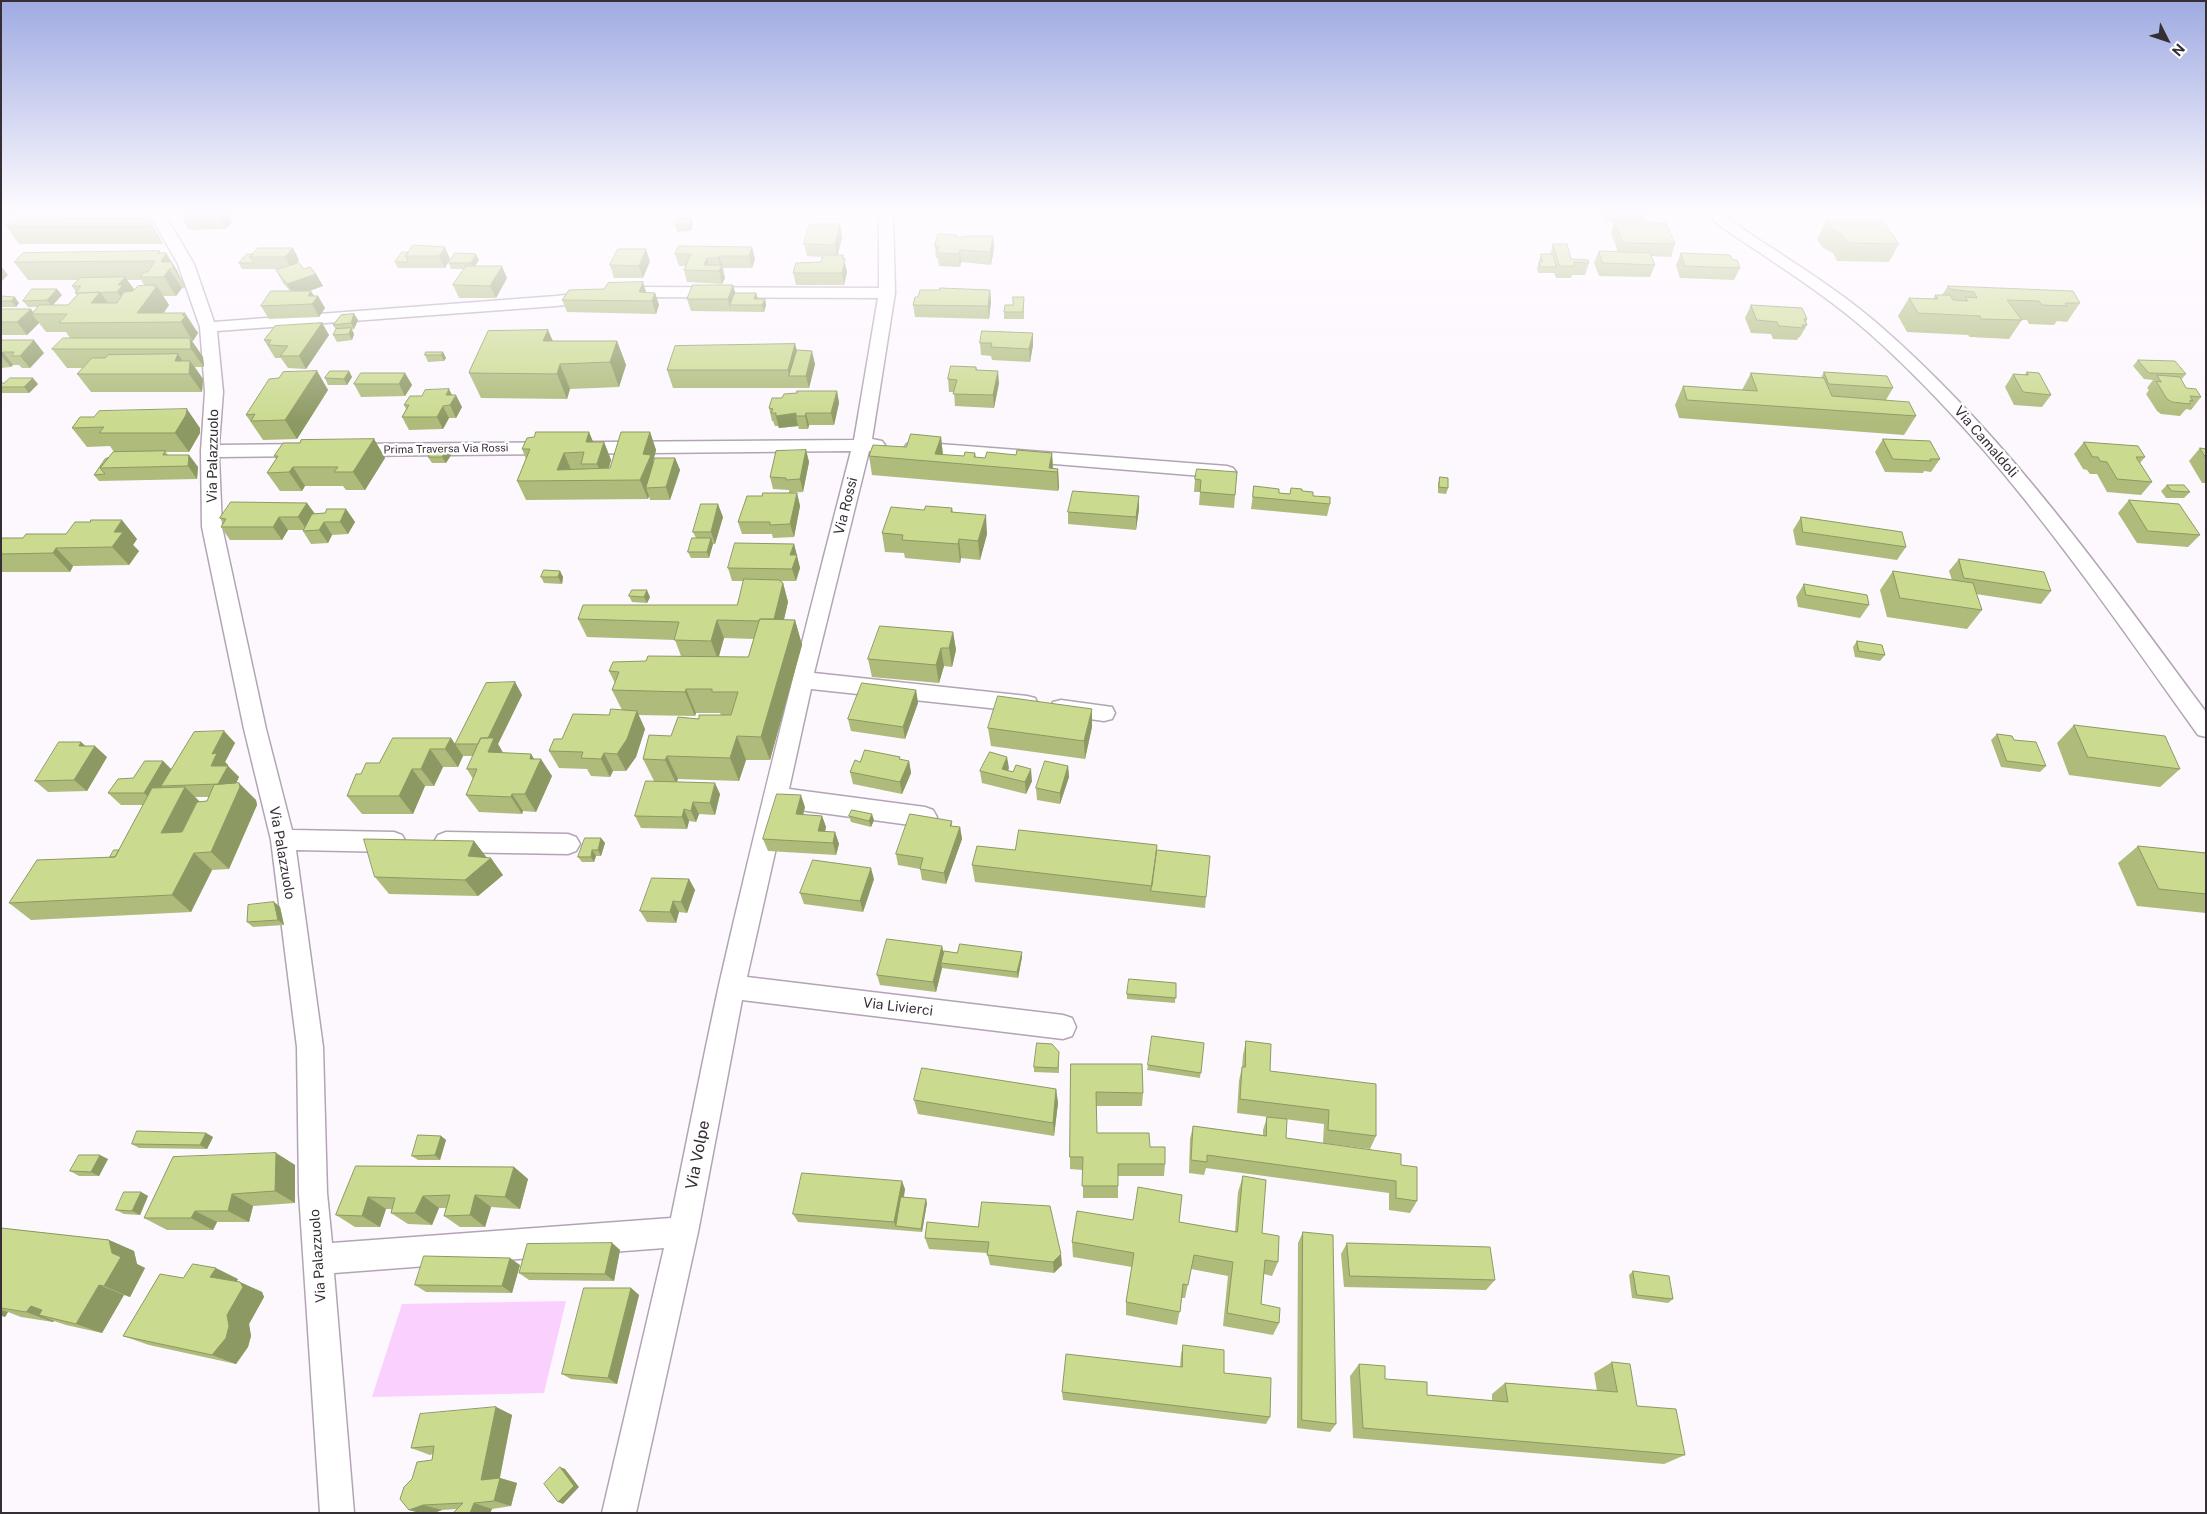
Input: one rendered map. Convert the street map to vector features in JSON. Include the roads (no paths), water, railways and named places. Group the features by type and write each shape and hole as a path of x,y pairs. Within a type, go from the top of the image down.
{"street":[{"name":"Via Palazzuolo","path":"192,281 208,327 214,392 210,451 212,527 255,729 283,840 310,1047 314,1193 337,1513"},
{"name":"Via Rossi","path":"775,797 802,680 862,444 887,293 887,281"},
{"name":"Via Camaldoli","path":"1807,281 1872,326 1941,391 2032,493 2206,729"},
{"path":"208,327 537,303 636,292 887,293"},
{"name":"Prima Traversa Via Rossi","path":"210,451 862,444 1236,473"},
{"path":"802,680 1104,712"},
{"path":"775,797 924,818"},
{"name":"Via Volpe","path":"620,1513 683,1232 732,987 775,797"},
{"path":"283,840 568,844"},
{"name":"Via Livierci","path":"732,987 1063,1027"},
{"path":"318,1259 683,1232"}]}
